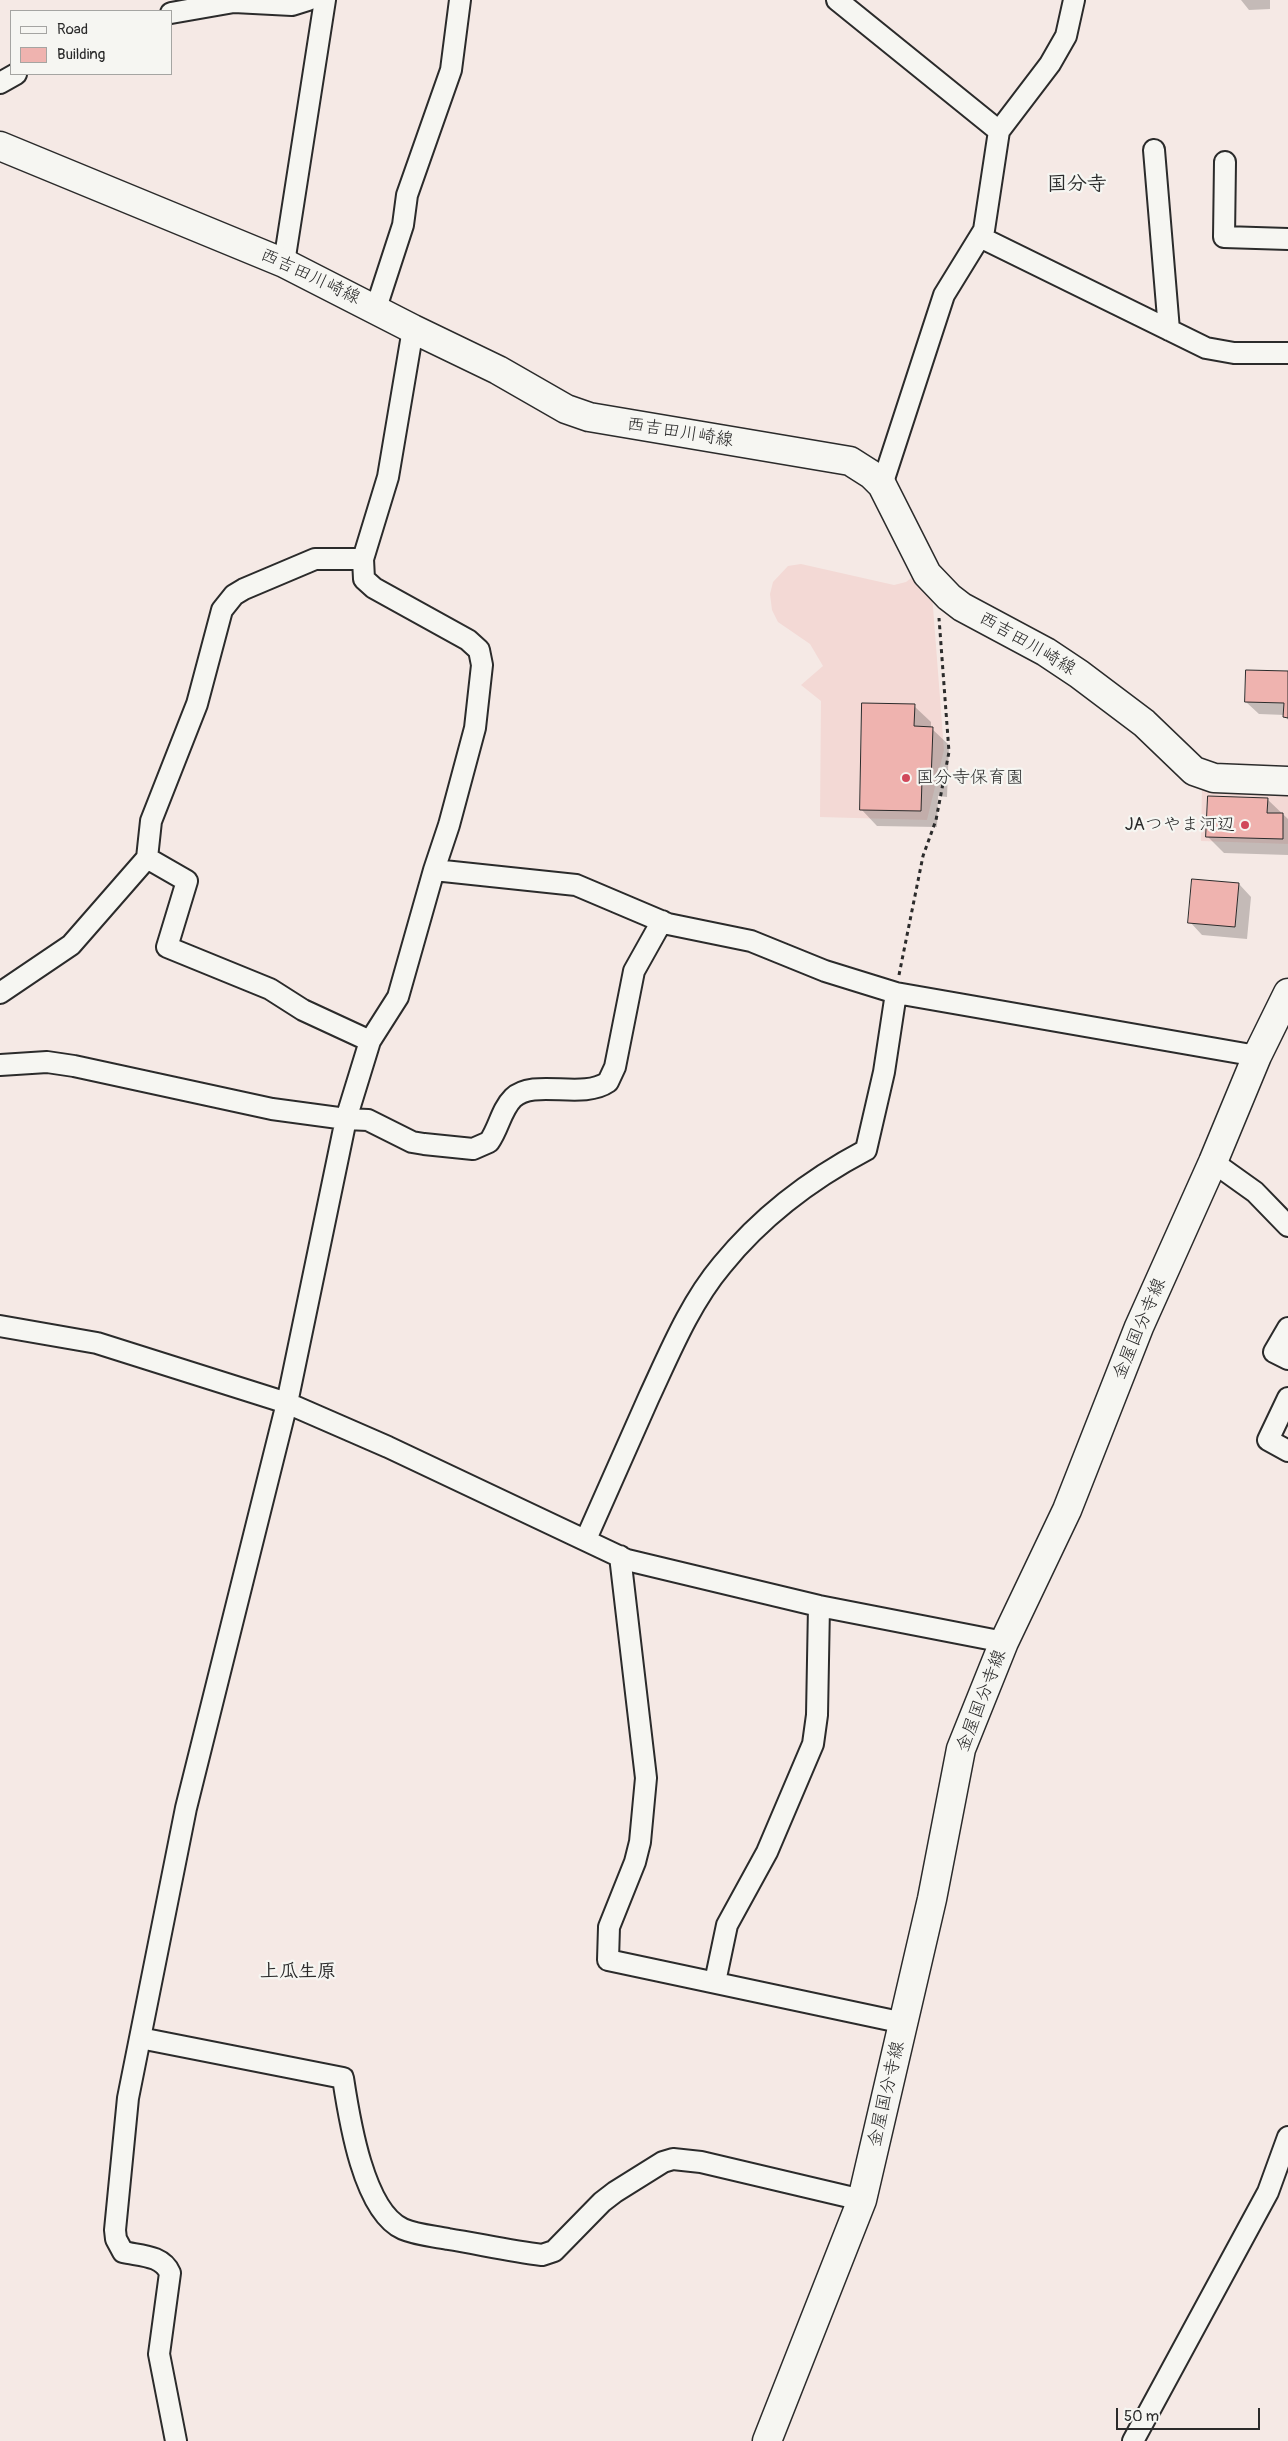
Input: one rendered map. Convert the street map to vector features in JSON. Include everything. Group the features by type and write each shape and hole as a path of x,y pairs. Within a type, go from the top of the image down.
{"main road":[{"name":"西吉田川崎線","path":"0,146 284,263 376,308 414,330 498,370 566,409 589,418 843,459 861,466 882,486 911,545 928,574 937,585 962,607 1046,652 1078,674 1144,724 1194,771 1214,778 1288,781"},
{"name":"金屋国分寺線","path":"769,2440 862,2200 932,1899 962,1749 1004,1642 1067,1510 1139,1327 1213,1162 1257,1056 1288,993"}],"street":[{"path":"172,14 234,2 292,5 308,0"},
{"path":"284,263 325,0"},
{"path":"376,308 403,225 408,195 451,70 460,0"},
{"path":"882,486 944,295 984,230 999,130 1050,64 1066,36 1074,0"},
{"path":"847,3 999,130"},
{"path":"0,83 14,75"},
{"path":"1154,150 1169,330"},
{"path":"1225,162 1224,237 1288,239"},
{"path":"980,237 1206,348 1218,351 1288,353"},
{"path":"176,2441 160,2354 170,2273 166,2265 159,2260 123,2252 116,2239 114,2230 128,2098 186,1808 287,1403 346,1119 370,1041 398,997 434,870 449,825 475,728 482,665 479,650 468,640 374,588 364,579 363,559 388,477 414,330"},
{"path":"0,993 71,945 147,858 151,821 197,704 222,610 234,595 315,559 363,559"},
{"path":"147,858 187,881 167,948 270,989 303,1010 370,1041"},
{"path":"434,870 576,885 662,921 751,941 825,971 896,993 1257,1056"},
{"path":"0,1065 47,1062 65,1064 272,1109 346,1119 368,1120 412,1142 473,1149 489,1142 506,1107 512,1099 523,1091 579,1090 602,1086 612,1075 634,971 662,921"},
{"path":"586,1539 672,1347 720,1266 749,1234 803,1188 838,1164 866,1150 884,1072 896,993"},
{"path":"1213,1162 1255,1192 1288,1226"},
{"path":"0,1326 97,1343 287,1403 388,1447 635,1562 819,1606 1004,1642"},
{"path":"1288,1328 1274,1352 1288,1359"},
{"path":"1288,1398 1268,1440 1288,1451"},
{"path":"620,1556 646,1778 646,1797 640,1842 635,1862 609,1927 608,1960 904,2023"},
{"path":"715,1982 727,1925 767,1852 809,1758 817,1715 819,1606"},
{"path":"140,2038 343,2078 352,2132 364,2172 380,2206 403,2229 423,2234 542,2255 554,2251 602,2202 662,2162 673,2159 701,2162 862,2200"},
{"path":"1133,2441 1268,2192 1288,2137"}],"path":[{"path":"896,993 923,856 936,820 949,752 937,585"}],"shaded area":[{"path":"801,564 894,585 906,582 915,575 932,594 944,750 927,820 820,817 821,701 801,685 823,666 810,644 778,622 772,610 770,594 773,582 788,566"},
{"name":"JAつやま河辺","path":"1202,787 1288,790 1288,844 1201,841"}],"building":[{"path":"1246,670 1288,671 1288,718 1283,717 1284,703 1245,702"},
{"path":"862,703 915,704 914,726 933,727 931,781 922,780 921,811 860,810"},
{"name":"JAつやま河辺","path":"1208,796 1268,798 1267,813 1283,813 1283,839 1206,837"},
{"path":"1192,879 1239,883 1235,927 1188,923"}],"place":[{"name":"国分寺保育園","path":"906,778"},
{"name":"JAつやま河辺","path":"1245,825"}],"district":[{"name":"国分寺","path":"1077,185"},
{"name":"上瓜生原","path":"298,1972"}]}
